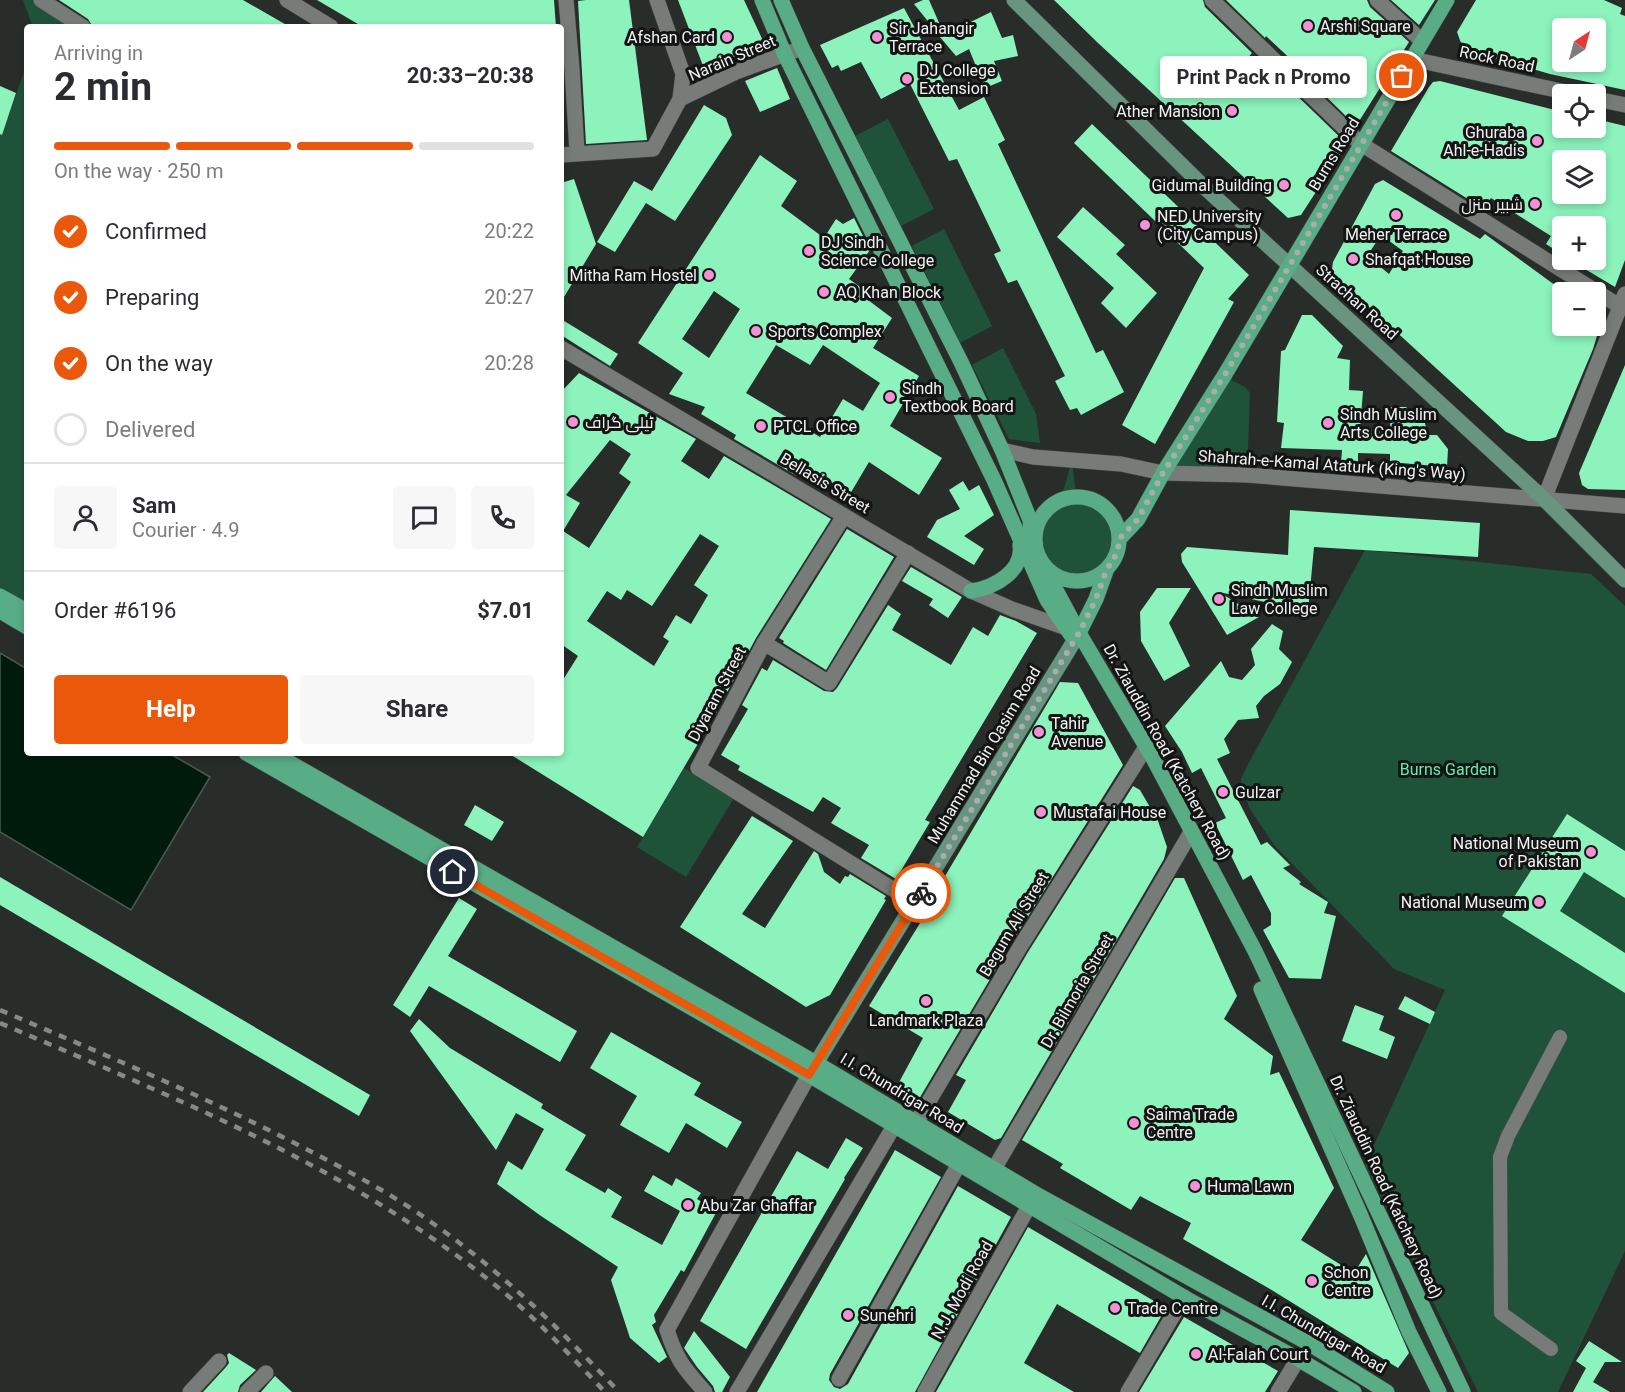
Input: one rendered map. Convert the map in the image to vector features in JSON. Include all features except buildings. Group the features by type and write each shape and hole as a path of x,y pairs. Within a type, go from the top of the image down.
{"main road":[{"name":"Dr. Ziauddin Road (Katchery Road)","path":"762,0 785,55 994,480 1029,538 1035,561 1073,634 1144,750 1246,953 1409,1332 1439,1392"},
{"name":"Dr. Ziauddin Road (Katchery Road)","path":"781,0 802,48 961,362 1002,450 1030,520 1029,538"},
{"name":"Strachan Road","path":"1014,0 1202,185 1544,499 1625,580"},
{"name":"Burns Road","path":"1289,265 1447,0"},
{"path":"1120,538 1138,519 1163,473 1224,376 1289,265"},
{"path":"972,591 991,586 1014,569 1029,538 1050,506 1059,501 1084,497 1104,505 1113,517 1120,538 1117,553 1106,571 1096,599 1073,634"},
{"path":"1035,561 1058,577 1072,582 1086,581 1106,571"},
{"path":"0,596 24,609"},
{"path":"0,611 24,625"},
{"name":"Muhammad Bin Qasim Road","path":"813,1069 915,903 1073,634"},
{"name":"I.I. Chundrigar Road","path":"251,756 813,1069 916,1123 1036,1194 1308,1343 1388,1392"},
{"name":"I.I. Chundrigar Road","path":"278,756 813,1069 894,1126 1029,1206 1184,1297 1354,1392"},
{"name":"Dr. Ziauddin Road (Katchery Road)","path":"1189,836 1255,951 1463,1392"}],"street":[{"path":"41,0 78,24"},
{"path":"287,0 326,24"},
{"path":"566,0 577,152"},
{"path":"657,0 683,74 680,99"},
{"path":"1212,0 1361,144 1624,303 1544,499"},
{"path":"1377,0 1422,41"},
{"name":"Narain Street","path":"564,154 653,149 680,99 736,72 802,48"},
{"name":"Rock Road","path":"1412,58 1552,89"},
{"path":"1606,101 1625,105"},
{"name":"Bellasis Street","path":"564,350 972,591 1073,634"},
{"name":"Shahrah-e-Kamal Ataturk (King's Way)","path":"1002,450 1034,457 1120,464 1163,473 1247,475 1625,506"},
{"path":"764,643 844,516"},
{"name":"Diyaram Street","path":"908,553 829,683 764,643 698,768 915,903"},
{"name":"Begum Ali Street","path":"916,1123 1020,947 1144,750"},
{"name":"Dr. Bilmoria Street","path":"994,1169 1189,836"},
{"path":"1551,1349 1501,1313 1500,1157 1508,1136 1560,1037"},
{"name":"Muhammad Bin Qasim Road","path":"705,1392 681,1365 667,1330 813,1069"},
{"path":"736,1392 894,1126"},
{"path":"838,1379 959,1164"},
{"name":"N.J. Modi Road","path":"925,1392 1029,1206"},
{"path":"1128,1392 1184,1297"},
{"path":"1278,1392 1298,1359"},
{"path":"190,1392 219,1361"},
{"path":"247,1392 266,1373"}],"green space":[{"path":"23,0 41,0 78,24 32,24"},
{"path":"24,72 24,607 0,595 0,115 8,118"},
{"path":"888,119 934,209 901,226 855,136"},
{"path":"944,229 992,326 960,343 912,246"},
{"path":"1003,348 1036,414 1040,443 1009,439 972,365"},
{"path":"1224,376 1245,387 1250,393 1247,475 1166,469"},
{"path":"1072,460 1076,496 1088,498 1103,505 1111,513 1119,531 1119,545 1115,556 1099,575 1088,580 1075,581 1059,577 1051,572 1046,567 1036,531 1038,521 1061,495"},
{"name":"Burns Garden","path":"1365,550 1591,574 1625,606 1625,1251 1558,1392 1478,1392 1365,1165 1445,990 1394,969 1274,845 1250,809 1241,787 1241,779 1246,768"},
{"path":"684,768 734,798 686,877 637,847"}],"shaded area":[{"path":"0,653 24,667 24,756 174,756 210,777 131,910 0,832"}],"railway":[{"path":"0,1010 154,1076 268,1130 370,1183 401,1202 457,1241 506,1281 619,1392"},
{"path":"0,1023 129,1078 257,1137 380,1204 439,1243 510,1297 605,1392"}],"way so far":[{"path":"921,893 1079,633 1096,599 1106,571 1117,553 1120,538 1138,519 1163,473 1224,376 1402,76"}],"place":[{"name":"Arshi Square","path":"1308,26"},
{"name":"Afshan Card","path":"727,37"},
{"name":"Sir Jahangir Terrace","path":"877,37"},
{"name":"Print Pack n Promo","path":"1402,76"},
{"name":"DJ College Extension","path":"907,79"},
{"name":"Ather Mansion","path":"1232,111"},
{"name":"Ghuraba Ahl-e-Hadis","path":"1537,141"},
{"name":"Gidumal Building","path":"1284,185"},
{"name":"شبیر منزل","path":"1535,204"},
{"name":"Meher Terrace","path":"1396,215"},
{"name":"NED University (City Campus)","path":"1145,225"},
{"name":"DJ Sindh Science College","path":"809,251"},
{"name":"Shafqat House","path":"1353,259"},
{"name":"Mitha Ram Hostel","path":"709,275"},
{"name":"AQ Khan Block","path":"824,292"},
{"name":"Sports Complex","path":"756,331"},
{"name":"Sindh Textbook Board","path":"890,397"},
{"name":"ٹیلی گراف","path":"573,422"},
{"name":"Sindh Muslim Arts College","path":"1328,423"},
{"name":"PTCL Office","path":"761,426"},
{"name":"Sindh Muslim Law College","path":"1219,599"},
{"name":"Tahir Avenue","path":"1039,732"},
{"name":"Gulzar","path":"1223,792"},
{"name":"Mustafai House","path":"1041,812"},
{"name":"National Museum of Pakistan","path":"1591,852"},
{"name":"National Museum","path":"1539,902"},
{"name":"Landmark Plaza","path":"926,1001"},
{"name":"Saima Trade Centre","path":"1134,1123"},
{"name":"Huma Lawn","path":"1195,1186"},
{"name":"Abu Zar Ghaffar","path":"688,1205"},
{"name":"Schon Centre","path":"1312,1281"},
{"name":"Trade Centre","path":"1115,1308"},
{"name":"Sunehri","path":"848,1315"},
{"name":"Al-Falah Court","path":"1196,1354"}],"route":[{"path":"453,872 809,1075 921,893"}]}
